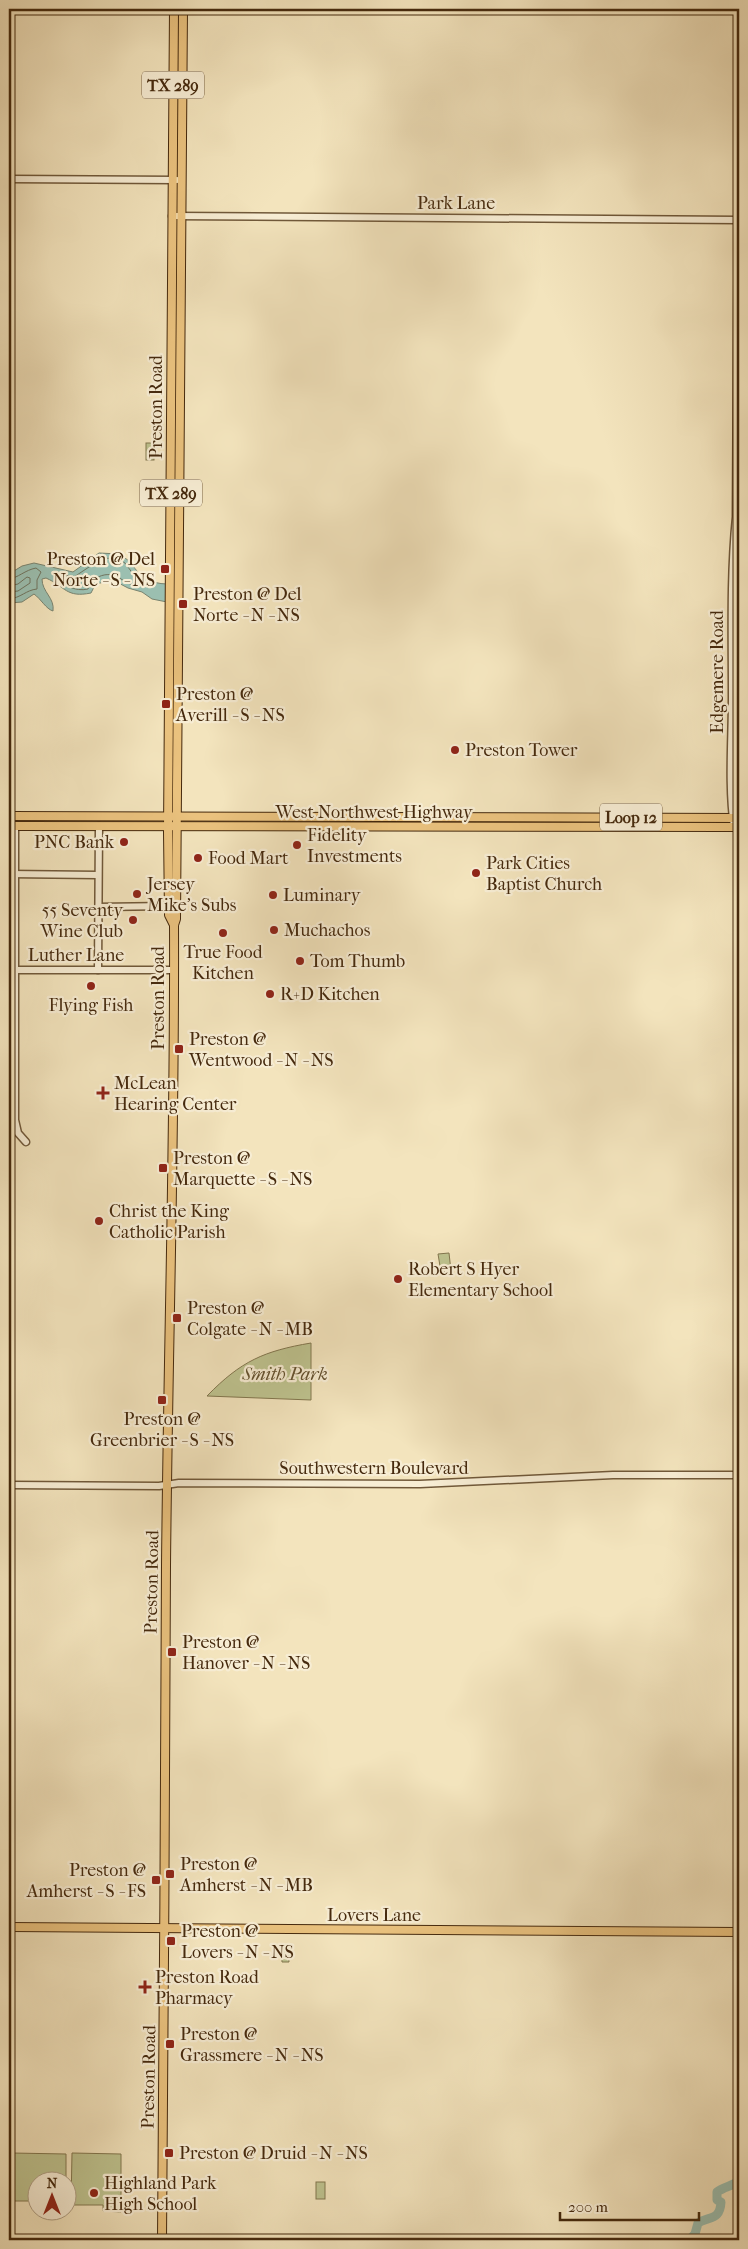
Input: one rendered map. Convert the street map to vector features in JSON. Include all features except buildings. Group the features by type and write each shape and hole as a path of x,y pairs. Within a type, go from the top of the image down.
{"main road":[{"name":"Preston Road","path":"173,816 172,180 174,9"},
{"name":"Preston Road","path":"162,2240 166,1982 164,1928 174,970 172,826 182,216 183,9"},
{"name":"West Northwest Highway","path":"9,816 736,818"},
{"path":"12,826 21,821 56,821 65,816"},
{"path":"466,827 470,821 514,821 524,817"},
{"name":"West Northwest Highway","path":"12,826 737,827"},
{"name":"Lovers Lane","path":"9,1927 739,1932"}],"street":[{"name":"Edgemere Road","path":"737,827 732,562 736,517 739,42"},
{"path":"9,179 182,180"},
{"name":"Park Lane","path":"172,216 739,220"},
{"name":"Edgemere Road","path":"736,517 739,526"},
{"path":"12,826 15,1120 18,1133 26,1142"},
{"path":"98,970 99,826"},
{"path":"11,874 98,875"},
{"path":"98,907 172,906"},
{"path":"160,907 173,920"},
{"name":"Luther Lane","path":"12,970 174,970"},
{"name":"Southwestern Boulevard","path":"9,1485 159,1486 179,1483 420,1484 612,1476 739,1475"}],"green space":[{"path":"146,443 154,443 154,460 146,460"},
{"path":"449,1253 451,1271 441,1272 438,1254"},
{"name":"Smith Park","path":"311,1343 311,1400 207,1396 231,1374 254,1359 294,1346"},
{"path":"281,1947 288,1947 289,1962 282,1962"},
{"path":"12,2153 66,2154 66,2172 28,2172 28,2201 12,2201"},
{"path":"72,2153 121,2154 121,2212 103,2211 103,2205 78,2205 78,2172 72,2172"},
{"path":"316,2182 325,2182 325,2199 316,2199"}],"water":[{"path":"99,553 119,554 130,562 141,576 156,583 167,584 167,602 152,599 142,592 128,588 111,579 95,585 91,593 76,594 67,591 46,578 42,579 43,584 52,602 53,611 34,594 22,602 9,603 9,574 22,566 34,563 73,572"}],"waterway":[{"path":"689,2240 695,2234 698,2223 713,2217 719,2212 721,2202 717,2200 717,2192 739,2181"}],"place":[{"name":"Preston @ Del Norte - S - NS","path":"165,569"},
{"name":"Preston @ Del Norte - N - NS","path":"183,604"},
{"name":"Preston @ Averill - S - NS","path":"166,704"},
{"name":"Preston Tower","path":"455,750"},
{"name":"PNC Bank","path":"124,842"},
{"name":"Fidelity Investments","path":"297,845"},
{"name":"Food Mart","path":"198,858"},
{"name":"Park Cities Baptist Church","path":"476,873"},
{"name":"Jersey Mike's Subs","path":"137,894"},
{"name":"Luminary","path":"273,895"},
{"name":"55 Seventy Wine Club","path":"133,920"},
{"name":"Muchachos","path":"274,930"},
{"name":"True Food Kitchen","path":"223,933"},
{"name":"Tom Thumb","path":"300,961"},
{"name":"Flying Fish","path":"91,986"},
{"name":"R+D Kitchen","path":"270,994"},
{"name":"Preston @ Wentwood - N - NS","path":"179,1049"},
{"name":"McLean Hearing Center","path":"103,1093"},
{"name":"Preston @ Marquette - S - NS","path":"163,1168"},
{"name":"Christ the King Catholic Parish","path":"99,1221"},
{"name":"Robert S Hyer Elementary School","path":"398,1279"},
{"name":"Preston @ Colgate - N - MB","path":"177,1318"},
{"name":"Preston @ Greenbrier - S - NS","path":"162,1400"},
{"name":"Preston @ Hanover - N - NS","path":"172,1652"},
{"name":"Preston @ Amherst - N - MB","path":"170,1874"},
{"name":"Preston @ Amherst - S - FS","path":"156,1880"},
{"name":"Preston @ Lovers - N - NS","path":"171,1941"},
{"name":"Preston Road Pharmacy","path":"145,1987"},
{"name":"Preston @ Grassmere - N - NS","path":"170,2044"},
{"name":"Preston @ Druid - N - NS","path":"169,2153"},
{"name":"Highland Park High School","path":"94,2193"}]}
